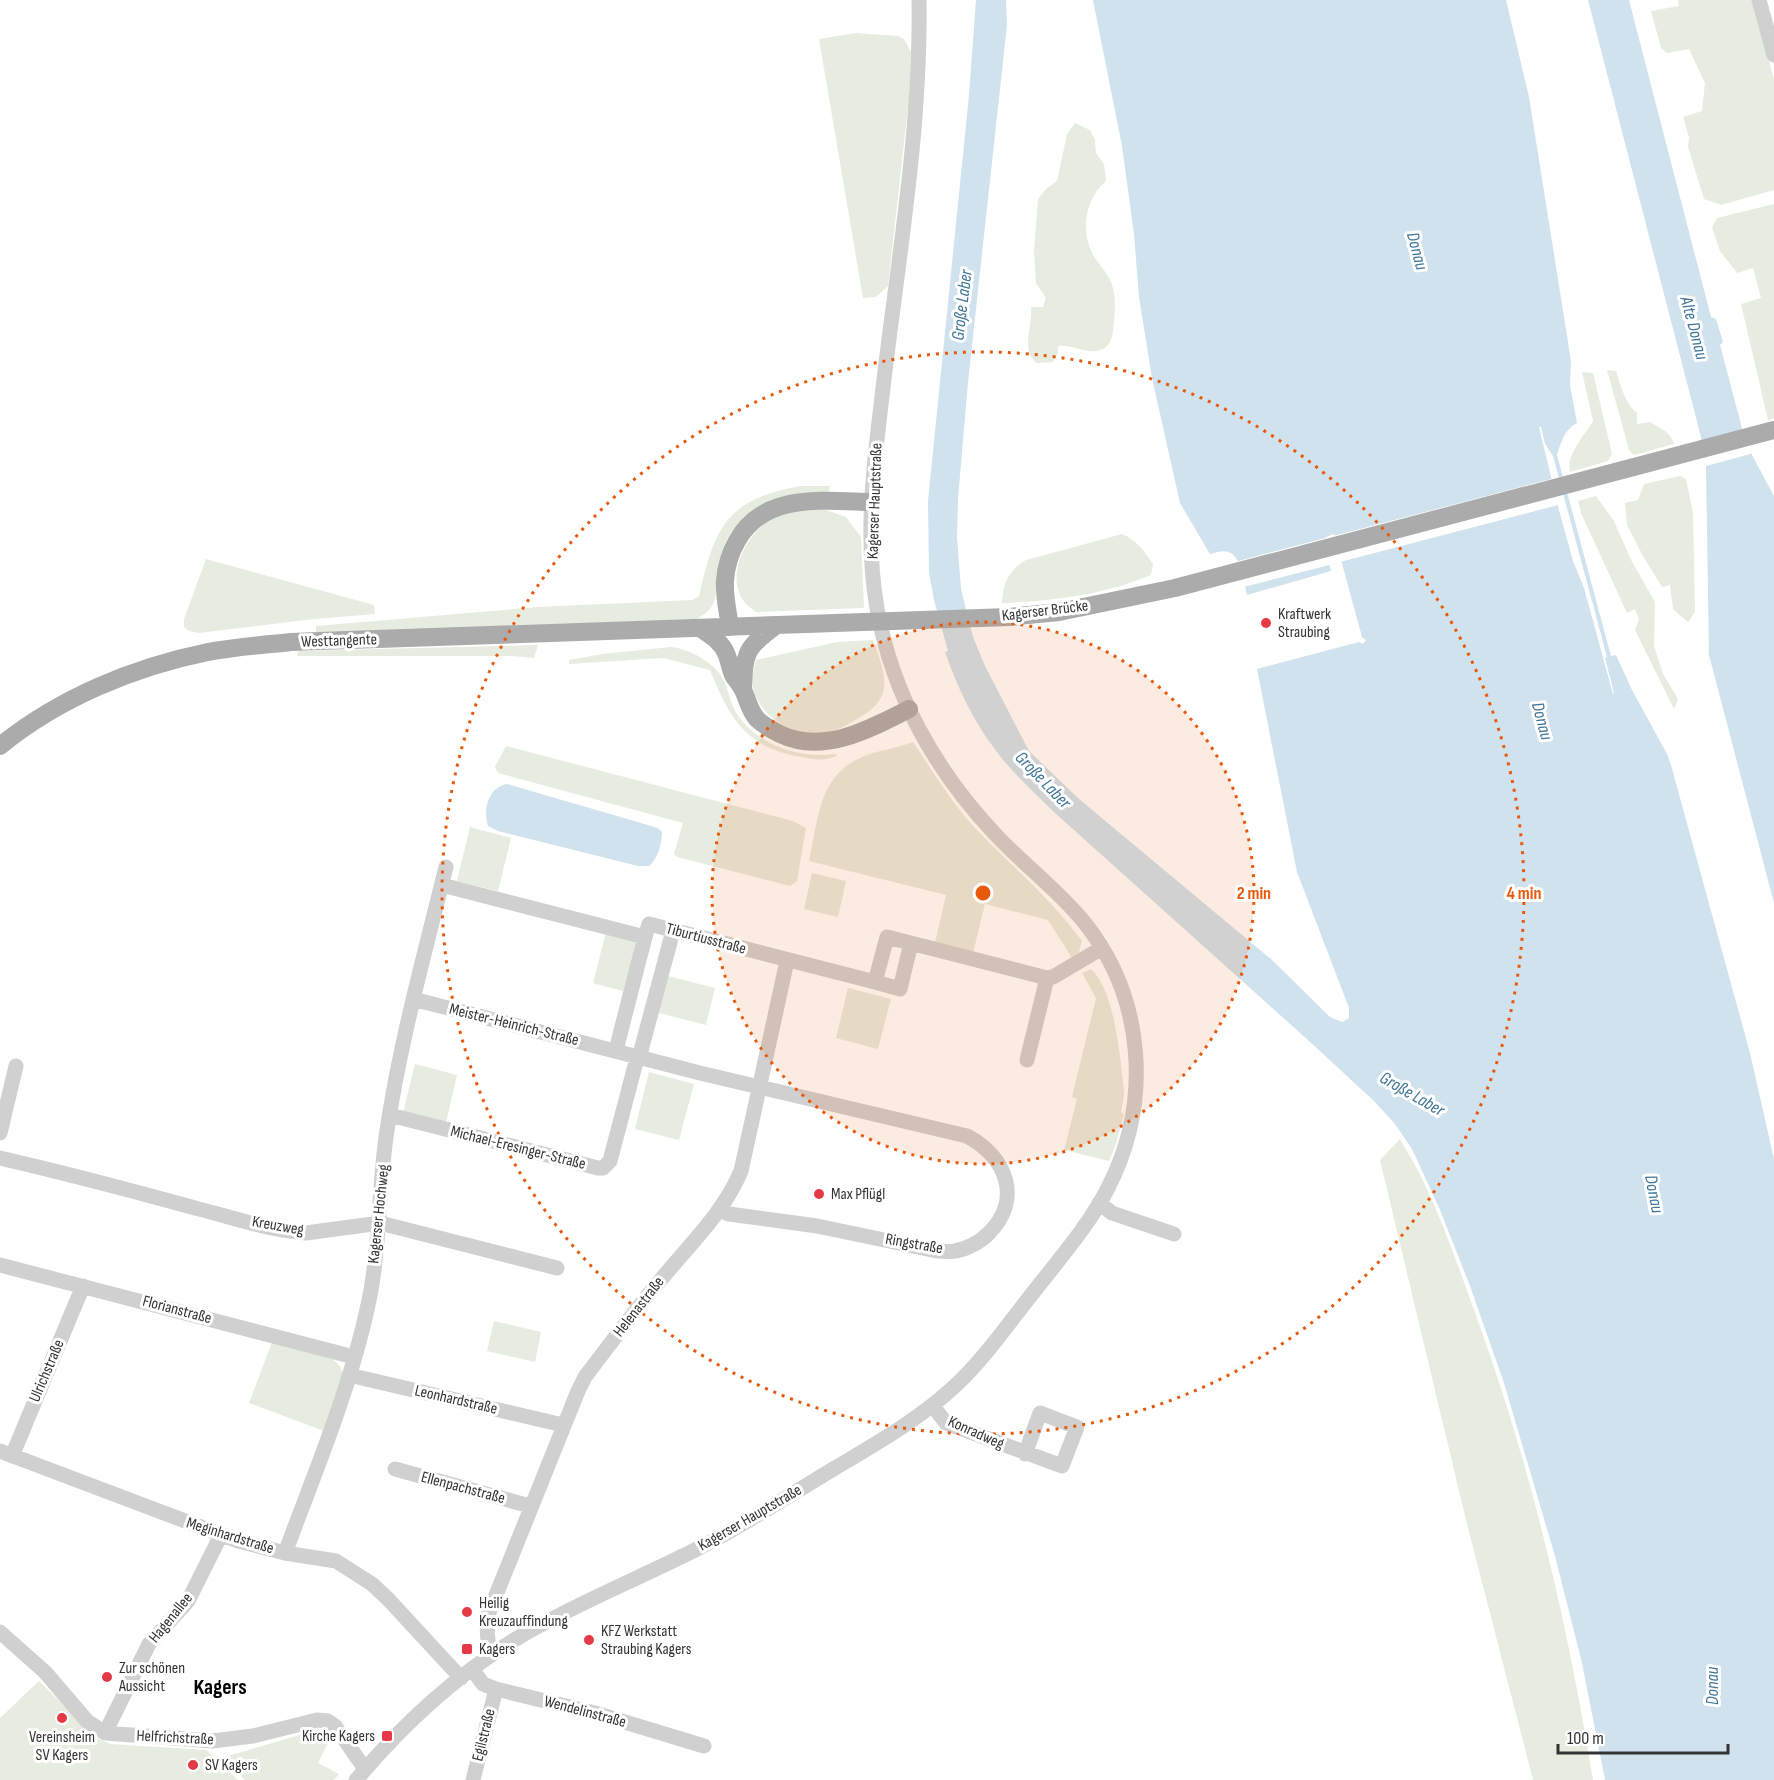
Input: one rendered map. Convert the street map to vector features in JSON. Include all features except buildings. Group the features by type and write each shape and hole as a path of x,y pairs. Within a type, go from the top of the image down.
{"main road":[{"name":"Kagerser Brücke","path":"777,625 1009,617 1112,603 1774,430"},
{"path":"730,627 724,583 726,566 741,533 752,521 764,512 781,505 798,502 818,500 872,502"},
{"path":"743,690 748,649 757,639 777,625"},
{"name":"Westtangente","path":"0,746 45,715 88,691 134,673 208,652 291,642 777,625"},
{"path":"700,628 716,639 724,650 733,675 757,719 770,729 801,742 817,743 834,740 871,727 909,709"}],"street":[{"name":"Kagerser Hauptstraße","path":"361,1774 407,1726 493,1654 527,1633 722,1535 933,1406 961,1381 1071,1244 1110,1185 1127,1139 1133,1113 1137,1073 1136,1051 1129,1007 1119,978 1082,919 1064,898 1000,840 973,810 936,758 909,709 890,663 877,609 871,558 874,464 917,100 919,0"},
{"path":"1759,0 1774,55"},
{"name":"Kagerser Hochweg","path":"285,1553 349,1375 371,1290 390,1115 413,999 446,867"},
{"name":"Tiburtiusstraße","path":"442,885 645,937 649,924 900,988 911,943"},
{"path":"638,1058 673,931"},
{"path":"616,1050 645,937"},
{"path":"875,982 887,937 1047,978 1053,977 1102,948"},
{"name":"Helenastraße","path":"493,1654 489,1647 488,1615 563,1425 585,1377 733,1190 741,1171 787,961"},
{"path":"1027,1060 1047,978"},
{"name":"Meister-Heinrich-Straße","path":"413,999 616,1050 638,1058 760,1086"},
{"name":"Michael-Eresinger-Straße","path":"390,1115 603,1168 610,1161 638,1058"},
{"path":"0,1133 16,1066"},
{"name":"Ringstraße","path":"719,1210 729,1214 817,1226 937,1251 956,1251 972,1245 996,1226 1004,1213 1008,1197 1007,1183 1002,1168 981,1143 967,1136 760,1086"},
{"name":"Kreuzweg","path":"0,1158 84,1177 256,1224 296,1232 306,1233 380,1223 557,1268"},
{"path":"1100,1203 1112,1213 1174,1234"},
{"name":"Florianstraße","path":"0,1265 354,1357"},
{"name":"Ulrichstraße","path":"6,1453 83,1286"},
{"name":"Leonhardstraße","path":"349,1375 563,1425"},
{"name":"Konradweg","path":"933,1406 946,1423 1025,1454"},
{"name":"Meginhardstraße","path":"6,1453 221,1535 285,1553 336,1561 372,1584 467,1674"},
{"name":"Ellenpachstraße","path":"395,1469 530,1506"},
{"name":"Hagenallee","path":"105,1732 149,1644 188,1601 221,1535"},
{"path":"0,1632 45,1672 87,1721 105,1732"},
{"name":"Wendelinstraße","path":"467,1674 496,1689 595,1713 704,1746"},
{"name":"Egilstraße","path":"473,1780 496,1689"},
{"name":"Helfrichstraße","path":"105,1732 212,1741 253,1736 317,1720 328,1721 335,1726 361,1774"}],"shaded area":[{"path":"1678,0 1753,0 1774,80 1774,190 1721,205 1704,199 1688,147 1689,137 1683,117 1702,111 1705,83 1689,49 1667,53 1661,48 1651,11 1679,6"},
{"path":"856,33 898,36 904,39 911,52 909,98 888,286 876,297 863,298 819,39"},
{"path":"1075,123 1090,130 1095,140 1096,153 1104,164 1106,181 1099,188 1090,205 1086,234 1092,253 1108,276 1114,291 1113,333 1109,343 1103,349 1086,351 1058,346 1058,353 1053,362 1037,363 1029,351 1028,337 1031,307 1043,307 1046,298 1036,283 1034,251 1038,199 1057,181 1067,134"},
{"path":"1774,204 1774,418 1768,420 1741,304 1761,298 1753,268 1737,273 1720,251 1712,227 1717,218"},
{"path":"1607,370 1616,371 1626,399 1637,413 1637,424 1650,422 1668,433 1674,444 1634,455 1629,450"},
{"path":"1582,372 1593,373 1612,454 1608,461 1570,472 1569,466 1573,452 1593,421"},
{"path":"1680,476 1686,479 1693,513 1695,612 1688,622 1673,609 1670,585 1662,587 1643,556 1627,525 1625,503 1638,500 1644,484"},
{"path":"801,486 830,486 829,492 791,497 774,502 744,519 732,531 724,548 718,568 713,604 696,619 316,634 316,626 538,607 692,600 699,596 711,552 728,520 740,508 756,499"},
{"path":"1596,496 1614,521 1631,560 1655,602 1654,646 1663,674 1678,699 1674,709 1635,630 1639,619 1635,609 1627,613 1581,513 1578,501"},
{"path":"802,509 826,510 846,517 861,537 864,608 756,612 743,600 738,590 737,578 738,567 747,544 762,525 771,519"},
{"path":"1122,534 1136,543 1150,559 1153,564 1151,575 1115,588 1078,596 1002,603 1008,578 1015,568 1026,560"},
{"path":"206,559 374,605 375,614 199,633 189,631 184,627 184,619"},
{"path":"873,640 883,670 883,693 873,708 850,723 829,732 803,732 778,722 759,703 752,678 756,660 837,642"},
{"path":"538,645 534,658 511,656 297,656 298,651"},
{"path":"671,647 697,655 709,663 724,681 735,711 754,733 766,741 793,752 836,754 837,756 812,759 796,756 778,751 751,736 732,715 710,670 663,658 569,664 569,660 602,654"},
{"path":"913,742 966,818 1044,896 1082,941 1079,952 1072,958 1048,920 985,904 973,953 935,943 946,895 809,861 822,802 836,776 846,766 860,758"},
{"path":"506,746 793,821 806,828 797,881 790,886 677,857 674,854 683,823 498,773 495,767"},
{"path":"470,827 511,838 498,891 457,881"},
{"path":"812,873 846,881 838,917 804,909"},
{"path":"606,932 636,940 638,946 626,992 593,983"},
{"path":"1091,969 1106,992 1111,1008 1124,1089 1121,1112 1124,1114 1109,1161 1064,1150 1077,1099 1072,1097 1096,998 1082,973"},
{"path":"664,975 715,988 706,1025 655,1012"},
{"path":"848,988 891,999 878,1049 836,1038"},
{"path":"415,1064 457,1075 446,1123 403,1113"},
{"path":"649,1072 694,1084 679,1140 635,1129"},
{"path":"1400,1139 1423,1181 1446,1233 1513,1425 1559,1601 1593,1780 1533,1780 1466,1520 1380,1160"},
{"path":"494,1321 541,1332 535,1362 487,1351"},
{"path":"272,1342 313,1351 333,1359 339,1365 342,1372 341,1384 324,1431 249,1403"},
{"path":"39,1681 98,1739 111,1744 206,1750 238,1780 0,1780 0,1718"},
{"path":"313,1731 330,1739 318,1763 339,1774 334,1780 245,1780 221,1758"}],"water":[{"path":"976,0 1006,0 1007,25 968,382 958,499 957,537 961,589 973,637 985,666 1029,751 1079,799 1272,960 1330,1017 1342,1022 1349,1018 1349,1008 1297,872 1257,669 1359,642 1363,644 1366,640 1362,637 1334,534 1326,537 1324,541 1331,571 1247,595 1242,570 1236,559 1226,551 1210,554 1180,503 1152,378 1139,297 1134,234 1122,146 1093,0 1506,0 1529,97 1571,361 1570,385 1577,423 1566,433 1557,455 1611,656 1616,655 1671,765 1750,1053 1774,1159 1774,1780 1605,1780 1582,1663 1555,1556 1504,1383 1470,1286 1440,1210 1412,1149 1395,1124 1374,1101 1023,782 994,748 966,702 945,652 948,651 934,600 929,573 928,501 969,95","holes":["1539,427 1541,427 1545,444 1553,456 1607,657 1605,658 1613,694 1584,588 1573,561 1560,514"]},
{"name":"Alte Donau","path":"1588,0 1629,0 1711,317 1716,319 1723,342 1720,345 1743,432 1752,455 1774,496 1774,903 1709,655 1706,467 1701,437"},
{"path":"507,784 658,828 662,832 657,855 649,866 638,866 498,831 488,826 486,813 488,800 495,790"}],"pier":[{"path":"1746,431 1754,453 1703,467 1699,441"},
{"path":"1555,478 1562,504 1340,562 1332,537 1327,541 1333,564 1244,587 1238,561"}],"place":[{"name":"Kraftwerk Straubing","path":"1266,623"},
{"name":"Max Pflügl","path":"819,1194"},
{"name":"Heilig Kreuzauffindung","path":"467,1612"},
{"name":"KFZ Werkstatt Straubing Kagers","path":"589,1640"},
{"name":"Kagers","path":"467,1649"},
{"name":"Zur schönen Aussicht","path":"107,1677"},
{"name":"Vereinsheim SV Kagers","path":"62,1718"},
{"name":"Kirche Kagers","path":"387,1736"},
{"name":"SV Kagers","path":"193,1765"}],"district":[{"name":"Kagers","path":"220,1687"}],"water label":[{"name":"Donau","path":"1417,251"},
{"name":"Große Laber","path":"962,305"},
{"name":"Donau","path":"1542,721"},
{"name":"Große Laber","path":"1043,780"},
{"name":"Große Laber","path":"1412,1094"},
{"name":"Donau","path":"1654,1194"},
{"name":"Donau","path":"1712,1686"}]}
